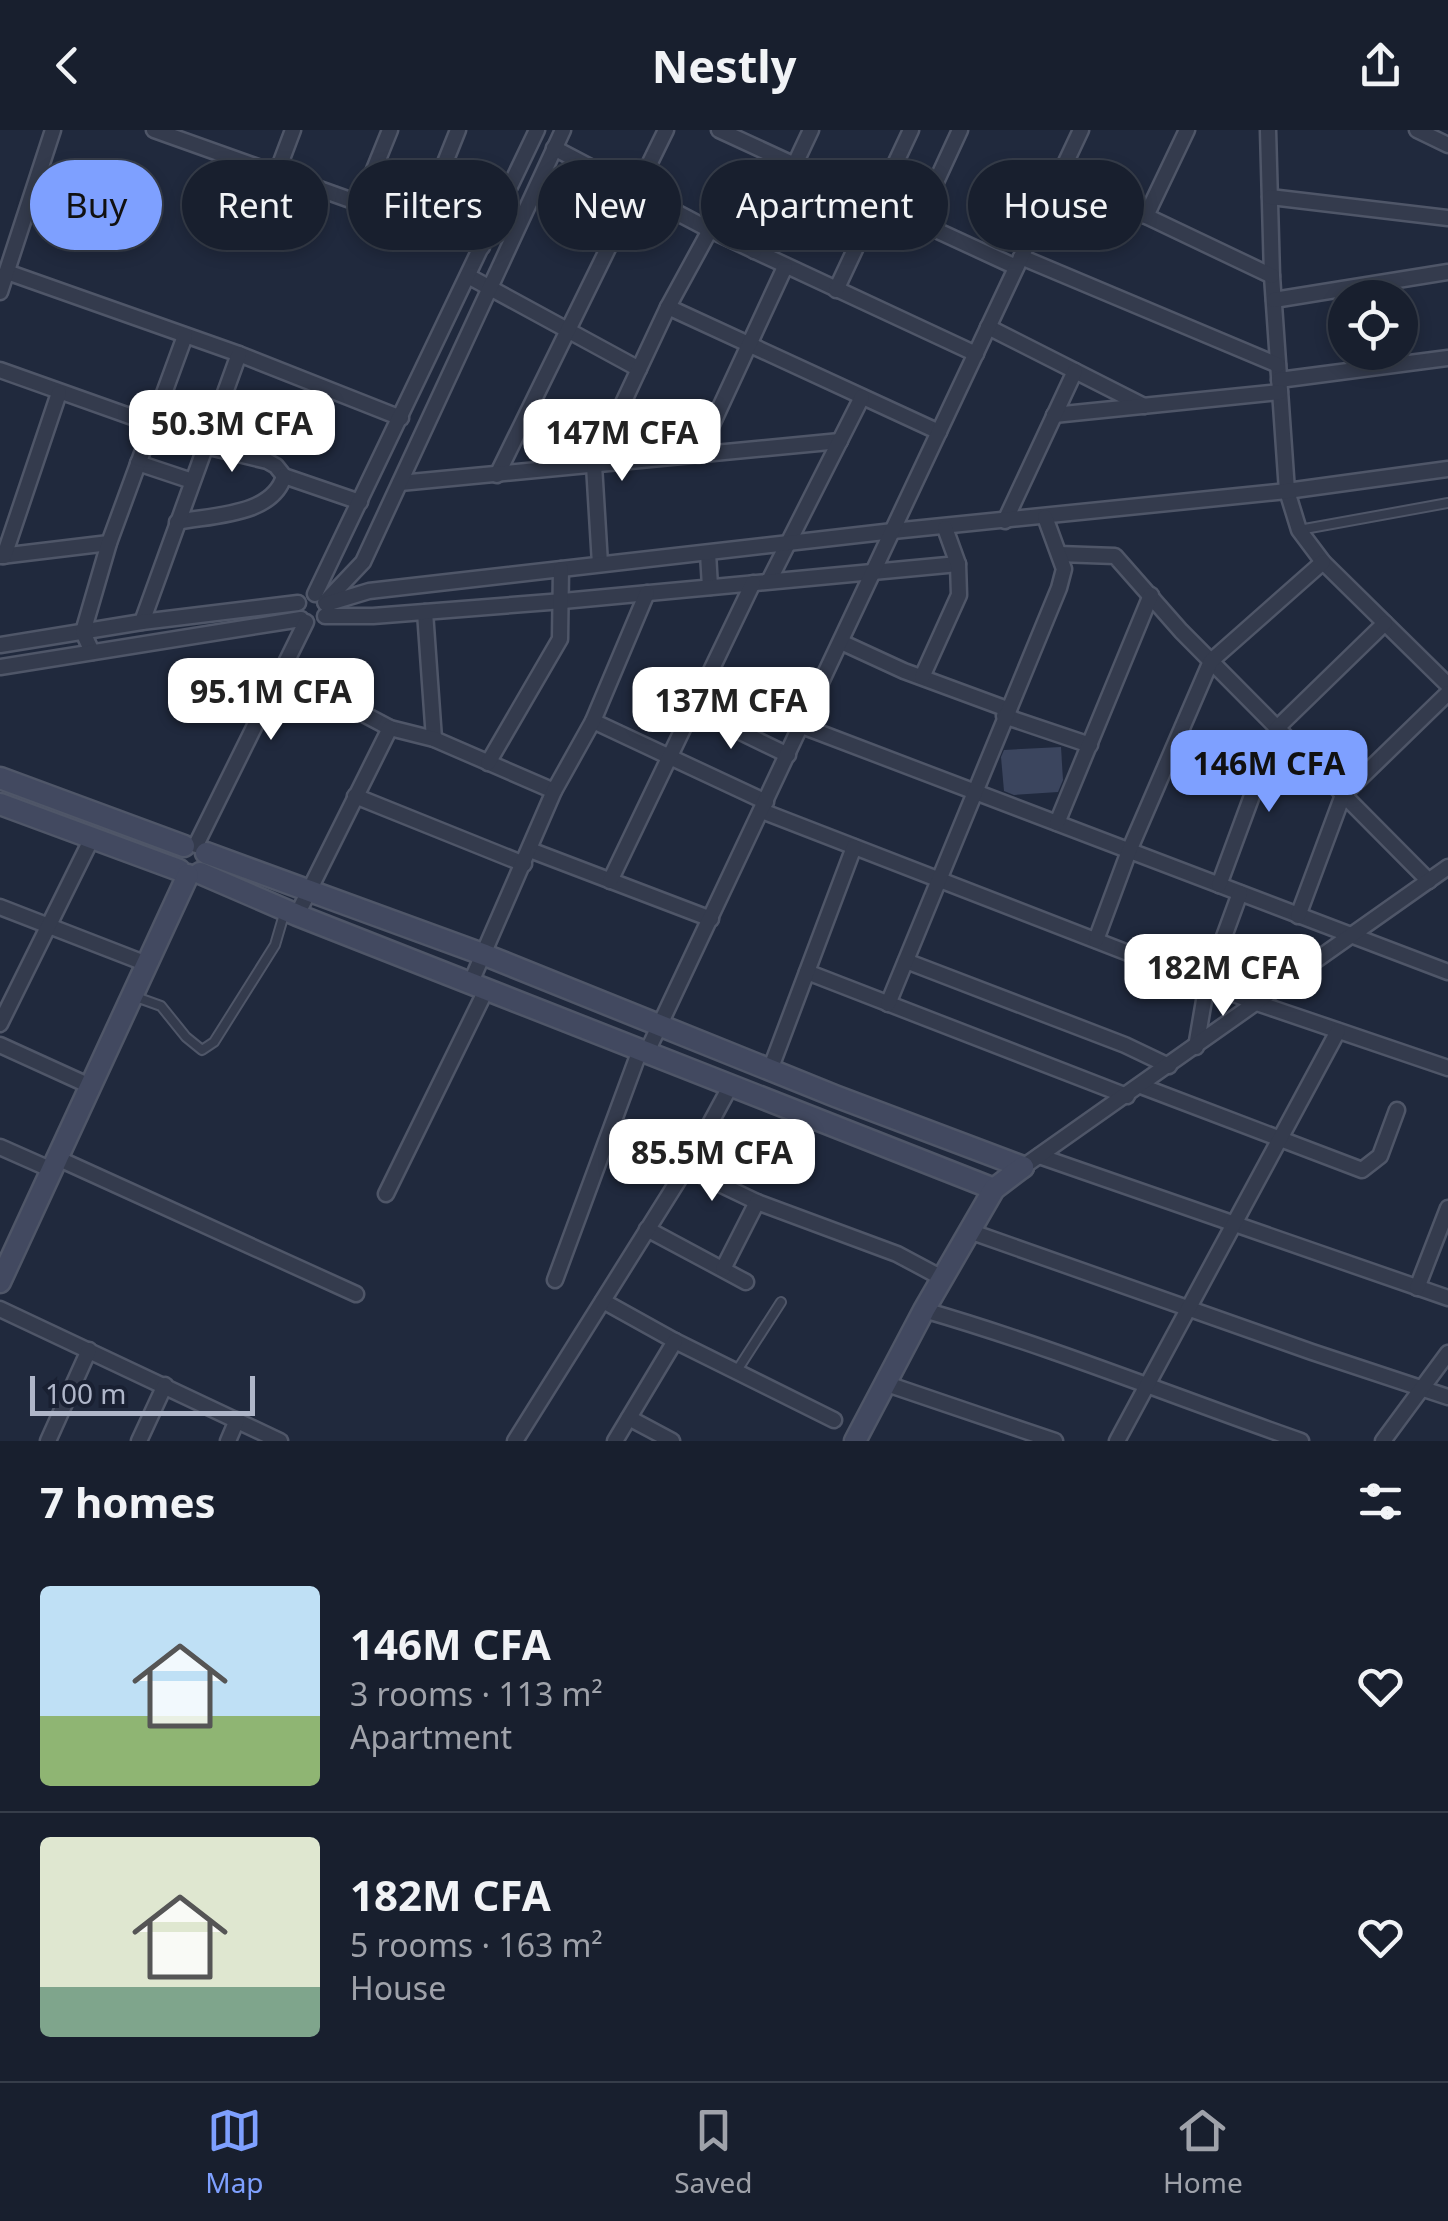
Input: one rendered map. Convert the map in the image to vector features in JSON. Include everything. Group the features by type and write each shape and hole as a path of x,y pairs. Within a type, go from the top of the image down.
{"street":[{"path":"0,292 53,130"},
{"path":"154,130 181,134 241,160"},
{"path":"282,160 293,130"},
{"path":"378,160 390,130"},
{"path":"446,160 458,130"},
{"path":"518,170 537,130"},
{"path":"323,604 362,562 563,130"},
{"path":"650,160 666,130"},
{"path":"719,130 785,160"},
{"path":"796,160 811,130"},
{"path":"895,160 910,130"},
{"path":"946,160 960,130"},
{"path":"1067,160 1080,130"},
{"path":"1187,130 1146,216 1272,276"},
{"path":"1268,130 1272,276 1287,491 1299,530 1323,562 1448,689 1343,794 1298,916"},
{"path":"1417,130 1448,145"},
{"path":"528,149 567,160"},
{"path":"1270,196 1448,219"},
{"path":"948,234 1279,379"},
{"path":"600,564 594,465 668,307 701,246"},
{"path":"0,645 142,622 302,615 316,623 360,502 481,250"},
{"path":"496,475 605,250"},
{"path":"836,290 854,250"},
{"path":"555,1280 644,1051 661,1027 1025,250"},
{"path":"754,251 976,354"},
{"path":"698,455 784,266"},
{"path":"8,272 238,354 401,418"},
{"path":"1274,300 1448,272"},
{"path":"468,276 639,369"},
{"path":"668,307 939,432"},
{"path":"988,327 1145,406"},
{"path":"92,652 82,632 109,544 186,336"},
{"path":"142,622 238,354"},
{"path":"1054,416 1145,406 1279,379 1448,358"},
{"path":"0,370 152,424"},
{"path":"1005,521 1075,371"},
{"path":"59,393 2,556 109,544"},
{"path":"769,581 862,397"},
{"path":"400,483 840,441"},
{"path":"205,446 267,462 284,476 360,502"},
{"path":"138,463 192,481"},
{"path":"323,604 369,591 1287,491 1448,469"},
{"path":"177,522 253,507 278,492 284,476"},
{"path":"888,1004 1059,588 1064,569 1044,518"},
{"path":"922,677 959,595 958,564 945,528"},
{"path":"708,552 710,587"},
{"path":"1059,554 1115,556 1211,662 1343,794 1437,880"},
{"path":"1096,940 1129,851 1211,662 1323,562"},
{"path":"0,1282 282,671 308,594 323,604 425,612 958,564"},
{"path":"488,763 560,639 561,568"},
{"path":"610,882 753,583"},
{"path":"386,1194 479,985 485,955 554,791 593,721 648,593"},
{"path":"1057,824 1152,595"},
{"path":"425,612 434,739"},
{"path":"0,667 302,615"},
{"path":"1219,886 1278,728 1385,623"},
{"path":"841,642 1090,745"},
{"path":"282,671 390,728 434,739 554,791"},
{"path":"693,709 788,755"},
{"path":"593,721 854,847 1257,1003 1448,1068"},
{"path":"802,726 1448,972"},
{"path":"291,912 390,728"},
{"path":"0,778 192,860 291,912 994,1189"},
{"path":"355,796 712,919"},
{"path":"0,804 92,838 306,890 485,955 770,1070 1031,1161 1235,1222 1448,1298"},
{"path":"0,1024 92,838"},
{"path":"770,1070 854,847"},
{"path":"856,1441 924,1310 994,1189 1351,936 1437,880 1448,867"},
{"path":"1196,1047 1207,983 1240,894"},
{"path":"0,907 147,964"},
{"path":"906,961 1125,1044 1169,1066"},
{"path":"807,972 1127,1096"},
{"path":"1117,1441 1338,1031"},
{"path":"0,1045 90,1086"},
{"path":"516,1441 686,1168 730,1085"},
{"path":"1141,1086 1362,1170 1380,1156 1397,1110"},
{"path":"0,1147 54,1164 356,1294"},
{"path":"686,1168 757,1202 897,1254 942,1278"},
{"path":"723,1269 757,1202"},
{"path":"1418,1288 1448,1208"},
{"path":"648,1229 746,1282"},
{"path":"969,1231 1448,1397"},
{"path":"603,1301 834,1420"},
{"path":"0,1309 280,1441"},
{"path":"924,1310 1018,1337 1301,1441"},
{"path":"615,1441 675,1341"},
{"path":"48,1441 89,1350"},
{"path":"1383,1441 1448,1353"},
{"path":"886,1384 1055,1441"},
{"path":"139,1441 165,1385"},
{"path":"629,1418 672,1441"},
{"path":"228,1441 237,1420"}],"lane":[{"path":"1299,530 1448,503"},
{"path":"132,996 160,1006 202,1050 214,1042 275,945 291,912"},
{"path":"736,1372 781,1302"}],"building":[{"path":"1061,747 1063,780 1058,792 1014,795 1004,791 1004,750"}]}
